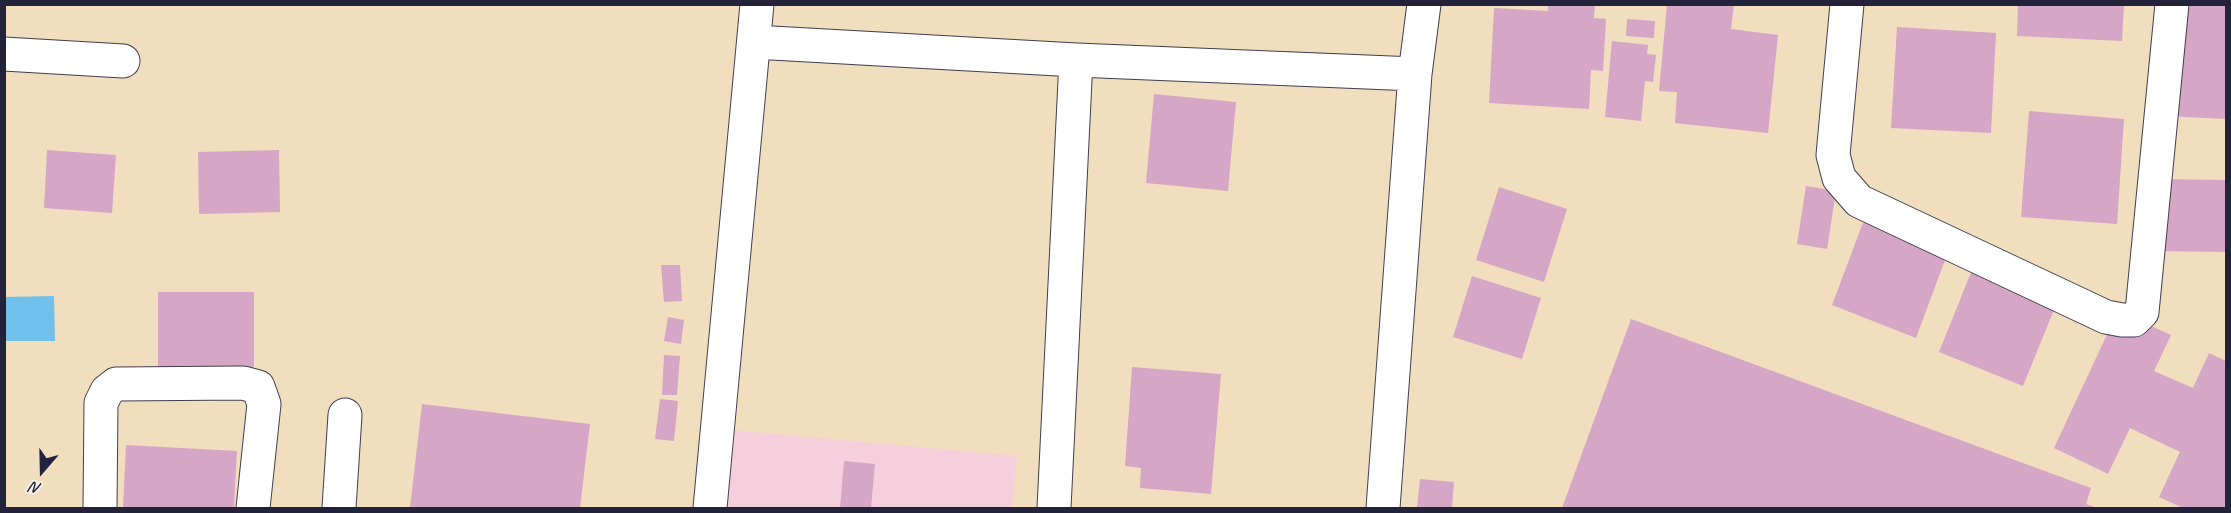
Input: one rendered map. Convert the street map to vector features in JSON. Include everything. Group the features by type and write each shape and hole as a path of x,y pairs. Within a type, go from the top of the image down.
{"street":[{"path":"710,508 757,4"},
{"path":"1383,508 1415,74 1424,4"},
{"path":"1847,4 1833,155 1839,178 1859,201 2106,317 2122,320 2134,320 2142,312 2172,4"},
{"path":"754,42 1076,60 1415,74"},
{"path":"4,54 123,61"},
{"path":"1054,508 1076,60"},
{"path":"100,508 101,403 107,391 116,384 243,383 258,387 264,404 253,508"},
{"path":"339,508 345,414"}],"shaded area":[{"path":"720,429 1017,456 1012,508 713,508"}],"water":[{"path":"54,296 55,341 5,341 5,297"}],"building":[{"path":"1548,4 1595,4 1594,18 1606,19 1603,71 1591,70 1589,109 1489,103 1494,8 1548,11"},
{"path":"1667,4 1734,4 1731,29 1778,35 1768,133 1675,123 1677,92 1659,91"},
{"path":"2018,4 2124,4 2122,41 2017,36"},
{"path":"2173,4 2226,4 2226,119 2166,116"},
{"path":"1627,19 1655,21 1654,38 1626,36"},
{"path":"1897,27 1996,33 1991,133 1891,128"},
{"path":"1612,41 1648,45 1647,54 1656,55 1653,82 1645,81 1641,121 1605,117"},
{"path":"1154,94 1236,102 1228,191 1146,183"},
{"path":"2029,111 2124,119 2117,224 2021,217"},
{"path":"47,150 116,155 112,213 44,208"},
{"path":"279,150 280,212 199,214 198,152"},
{"path":"2156,179 2226,180 2226,252 2156,251"},
{"path":"1806,186 1836,191 1827,249 1797,244"},
{"path":"1499,187 1567,209 1544,282 1476,260"},
{"path":"1867,212 1951,244 1916,338 1832,305"},
{"path":"661,265 680,265 682,301 664,302"},
{"path":"1974,265 2058,300 2023,386 1939,352"},
{"path":"1472,276 1541,298 1522,359 1453,337"},
{"path":"158,292 254,292 254,373 158,373"},
{"path":"2118,311 2171,335 2154,371 2193,388 2209,353 2226,361 2226,508 2183,508 2159,497 2180,452 2130,428 2108,474 2054,448"},
{"path":"668,317 684,320 681,344 664,341"},
{"path":"1631,319 2091,488 2086,504 2097,508 1562,508"},
{"path":"664,355 680,356 677,395 662,395"},
{"path":"1132,367 1221,374 1211,494 1140,488 1141,468 1125,466"},
{"path":"660,399 678,401 674,441 655,439"},
{"path":"422,404 590,424 580,508 410,508"},
{"path":"126,445 237,451 234,508 123,508"},
{"path":"844,461 875,464 871,508 840,508"},
{"path":"1420,479 1454,482 1452,508 1417,508"}]}
